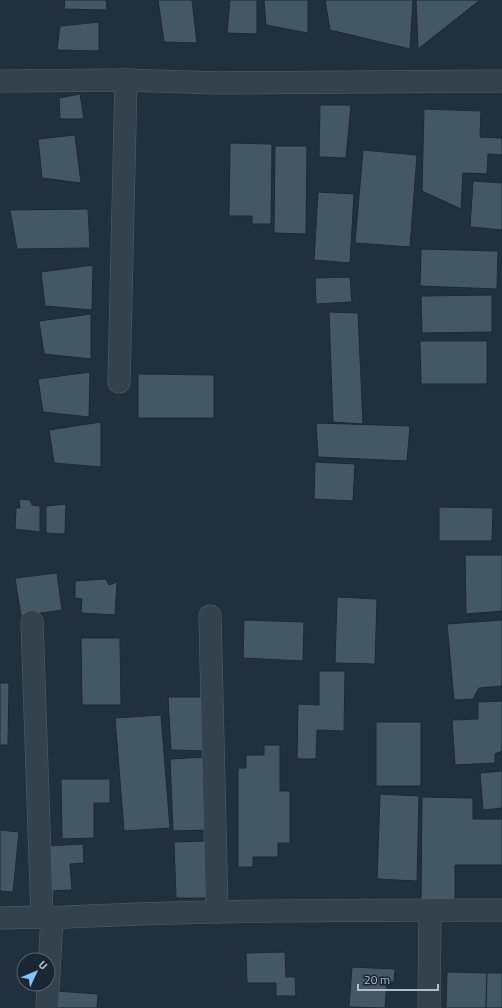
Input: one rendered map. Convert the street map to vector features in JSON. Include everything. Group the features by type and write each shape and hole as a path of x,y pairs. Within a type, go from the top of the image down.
{"street":[{"path":"0,81 126,80 217,83 502,81"},
{"path":"119,382 126,80"},
{"path":"210,616 217,912"},
{"path":"32,622 47,918 47,1008"},
{"path":"429,1008 430,910"},
{"path":"0,918 47,918 217,912 502,910"}],"building":[{"path":"65,0 106,0 107,10 64,9"},
{"path":"158,0 192,0 197,43 164,42"},
{"path":"230,0 257,0 257,34 227,33"},
{"path":"264,0 308,0 308,33 266,25"},
{"path":"325,0 413,0 410,49 330,30"},
{"path":"416,0 480,0 418,49"},
{"path":"99,22 99,51 57,50 60,26"},
{"path":"80,94 84,119 60,119 59,98"},
{"path":"320,105 351,105 346,158 319,157"},
{"path":"424,109 481,111 480,137 502,138 502,155 488,154 487,174 463,173 461,209 422,191"},
{"path":"75,135 81,183 42,178 38,139"},
{"path":"230,143 272,144 271,224 252,224 252,216 229,216"},
{"path":"275,146 307,146 306,234 274,233"},
{"path":"363,150 417,155 410,247 355,243"},
{"path":"473,181 502,183 502,230 470,227"},
{"path":"318,192 354,194 350,263 314,260"},
{"path":"88,209 90,248 17,249 10,210"},
{"path":"421,249 498,251 497,289 420,286"},
{"path":"93,265 92,310 45,306 41,272"},
{"path":"350,277 352,302 316,304 315,278"},
{"path":"492,295 492,332 422,333 421,296"},
{"path":"329,312 358,313 363,424 333,422"},
{"path":"91,314 91,359 44,354 39,321"},
{"path":"420,341 487,341 487,384 421,384"},
{"path":"90,372 89,417 43,412 38,379"},
{"path":"138,374 214,375 214,418 138,418"},
{"path":"101,422 101,467 54,463 49,430"},
{"path":"316,423 410,426 407,461 318,457"},
{"path":"315,462 355,464 353,501 314,499"},
{"path":"19,499 30,500 32,505 40,506 40,532 15,529 16,508 20,508"},
{"path":"66,504 65,534 46,533 46,506"},
{"path":"439,507 493,508 492,541 439,541"},
{"path":"465,555 502,555 502,611 466,614"},
{"path":"57,573 62,610 21,616 15,578"},
{"path":"106,579 109,585 117,582 115,615 81,613 82,599 75,598 75,581"},
{"path":"337,597 377,599 375,664 335,663"},
{"path":"244,620 304,622 303,661 243,658"},
{"path":"502,620 502,686 479,688 473,699 454,700 447,624"},
{"path":"81,638 120,638 121,705 82,705"},
{"path":"319,671 345,671 344,731 317,730 316,759 297,759 298,704 319,705"},
{"path":"0,683 9,683 8,745 0,745"},
{"path":"168,697 204,697 207,751 171,750"},
{"path":"502,701 502,751 495,754 495,763 455,765 452,720 478,719 478,702"},
{"path":"161,715 170,828 124,831 115,718"},
{"path":"376,722 421,722 421,786 376,786"},
{"path":"264,745 280,745 280,791 290,791 290,843 278,843 278,857 253,857 253,867 238,867 238,768 246,768 246,755 264,755"},
{"path":"207,757 211,830 173,831 170,759"},
{"path":"502,771 502,808 483,810 480,773"},
{"path":"61,779 110,779 110,803 94,803 94,838 62,839"},
{"path":"380,794 419,796 417,881 377,879"},
{"path":"422,797 473,798 473,819 502,819 502,865 455,865 455,900 421,900"},
{"path":"0,830 19,832 13,892 0,891"},
{"path":"207,841 209,898 176,898 174,842"},
{"path":"83,844 84,863 70,864 72,890 49,891 46,846"},
{"path":"285,952 286,977 295,977 296,996 276,996 276,983 247,983 246,953"},
{"path":"352,967 395,969 394,982 387,982 385,1008 349,1007"},
{"path":"447,972 487,973 486,1008 446,1008"},
{"path":"487,973 502,973 502,1008 486,1008"},
{"path":"56,991 98,994 97,1008 55,1008"}]}
